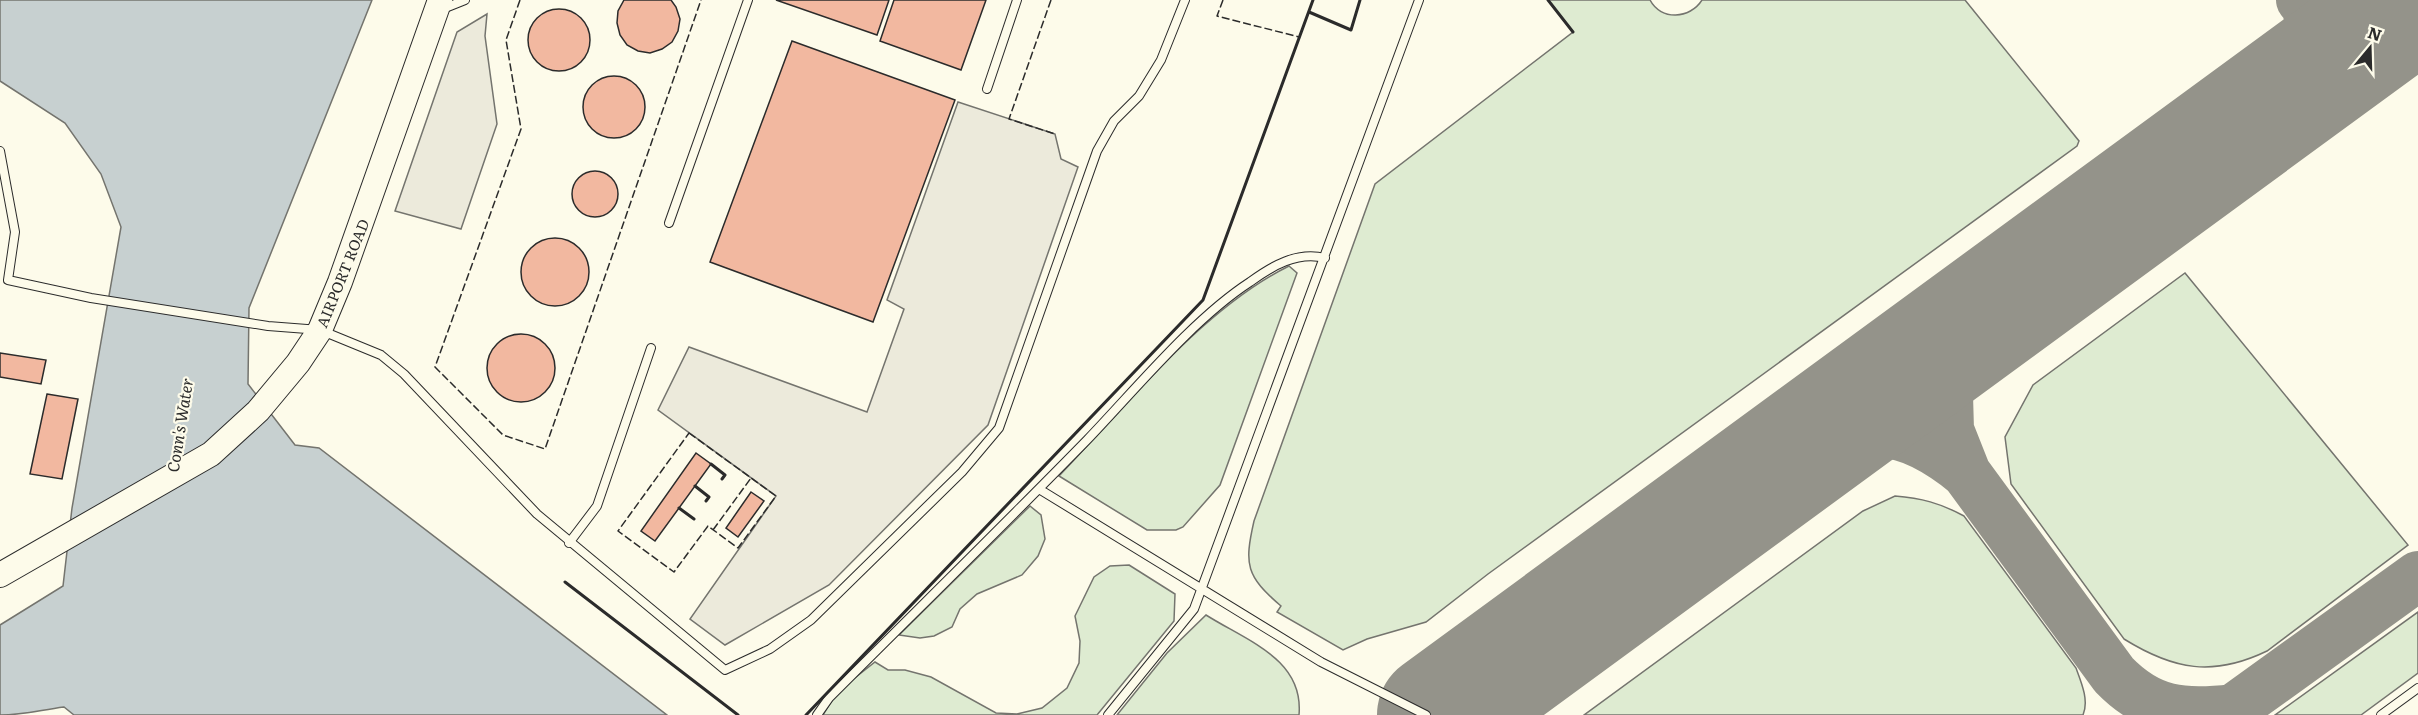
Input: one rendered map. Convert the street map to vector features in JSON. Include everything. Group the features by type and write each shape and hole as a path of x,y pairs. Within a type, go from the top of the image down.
{"street":[{"name":"AIRPORT ROAD","path":"0,575 210,454 258,411 298,363 320,330 340,282 439,5"}],"lane":[{"path":"439,5 465,0"},
{"path":"669,223 748,0"},
{"path":"987,89 1017,0"},
{"path":"0,151 15,232 8,280 91,298 268,326 320,330 381,355 404,374 537,514 569,543 725,670 770,649 811,621 962,472 999,428 1097,151 1114,121 1139,96 1161,60 1185,0"},
{"path":"1108,715 1194,609 1419,0"},
{"path":"817,715 830,698 1198,326 1247,283 1275,266 1302,255 1325,258"},
{"path":"569,543 597,506 651,348"},
{"path":"1039,489 1321,662 1426,715"},
{"path":"2381,715 2418,688"}],"green space":[{"path":"1548,0 1650,0 1661,12 1676,15 1690,11 1702,0 1965,0 2079,141 2077,146 1488,574 1426,622 1367,639 1343,650 1277,612 1281,606 1254,578 1251,569 1249,549 1254,521 1375,184 1573,32"},
{"path":"1289,266 1297,273 1220,485 1183,527 1176,530 1147,530 1059,476 1138,390 1196,333 1257,284"},
{"path":"2185,273 2408,545 2267,651 2247,659 2211,667 2177,663 2160,658 2124,639 2011,484 2005,437 2033,385"},
{"path":"1895,496 1930,502 1964,516 2076,668 2085,698 2083,715 1584,715 1863,511"},
{"path":"1030,506 1041,515 1045,539 1038,556 1022,575 977,594 960,609 952,627 934,636 920,638 899,635"},
{"path":"1129,565 1175,594 1174,621 1097,715 823,715 837,692 875,662 888,670 905,670 931,677 996,713 1017,714 1042,708 1067,688 1079,663 1080,641 1075,616 1094,577 1110,566"},
{"path":"2418,612 2418,673 2361,715 2275,715"},
{"path":"1206,615 1255,643 1283,666 1292,679 1298,696 1299,715 1117,715 1167,653"}],"shaded area":[{"path":"487,14 485,36 497,124 461,229 395,211 457,32"},
{"path":"958,102 1055,134 1061,159 1078,167 988,425 829,585 725,645 690,619 776,496 658,410 689,347 867,412 904,309 887,300"}],"water":[{"name":"Conn's Water","path":"0,0 372,0 249,308 248,384 295,445 319,448 667,715 74,715 64,707 0,715 0,625 63,586 72,508 121,227 101,174 65,123 0,81"}],"building":[{"path":"624,0 671,0 680,19 678,31 672,42 650,53 638,51 627,45 620,35 617,23 618,11"},
{"path":"776,0 889,0 877,35"},
{"path":"894,0 986,0 961,70 880,41"},
{"path":"553,9 565,9 581,18 588,28 590,40 588,52 581,62 565,71 553,71 542,66 533,57 528,46 528,34 533,23 542,14"},
{"path":"792,41 955,100 873,322 710,262"},
{"path":"614,76 626,78 636,85 643,95 645,107 643,119 636,129 626,136 614,138 602,136 592,129 585,119 583,107 585,95 592,85 602,78"},
{"path":"595,171 611,178 618,194 611,210 595,217 579,210 572,194 579,178"},
{"path":"548,238 562,238 574,243 584,253 589,272 584,291 574,301 562,306 548,306 536,301 526,291 521,279 521,265 526,253 536,243"},
{"path":"528,334 540,340 549,349 555,361 553,381 545,392 528,402 514,402 497,392 489,381 487,361 497,344 508,336"},
{"path":"0,353 46,360 41,384 0,377"},
{"path":"47,394 78,399 62,479 30,474"},
{"path":"696,453 711,464 655,541 641,531"},
{"path":"751,492 764,501 738,537 726,528"}],"taxiway":[{"path":"2301,0 2320,17 2342,24 2366,25 2391,20"},
{"path":"2281,101 2308,57 2311,34 2306,6"},
{"path":"1790,460 1838,438 1860,433 1880,432 1901,436 1921,444 1943,456 1966,473 1949,430 1948,395 1960,360 1974,333 1999,307"},
{"path":"1966,473 2114,675 2127,687 2154,704 2168,708 2183,711 2233,709"},
{"path":"2225,715 2418,576"}],"runway":[{"path":"1439,715 2415,0"}],"fence":[{"path":"520,0 506,40 521,129 435,367 503,435 545,449 701,0"},
{"path":"1051,0 1009,119 1055,134"},
{"path":"1223,0 1217,16 1299,37"},
{"path":"689,433 776,496 738,548 708,526 674,572 618,531 689,433"},
{"path":"713,530 751,478"}],"wall":[{"path":"806,715 1203,300 1313,0"},
{"path":"1309,12 1351,30 1360,0"},
{"path":"1548,0 1573,32"},
{"path":"711,464 725,475 722,479"},
{"path":"695,486 709,497 706,501"},
{"path":"679,508 694,519"},
{"path":"565,582 738,715"}]}
